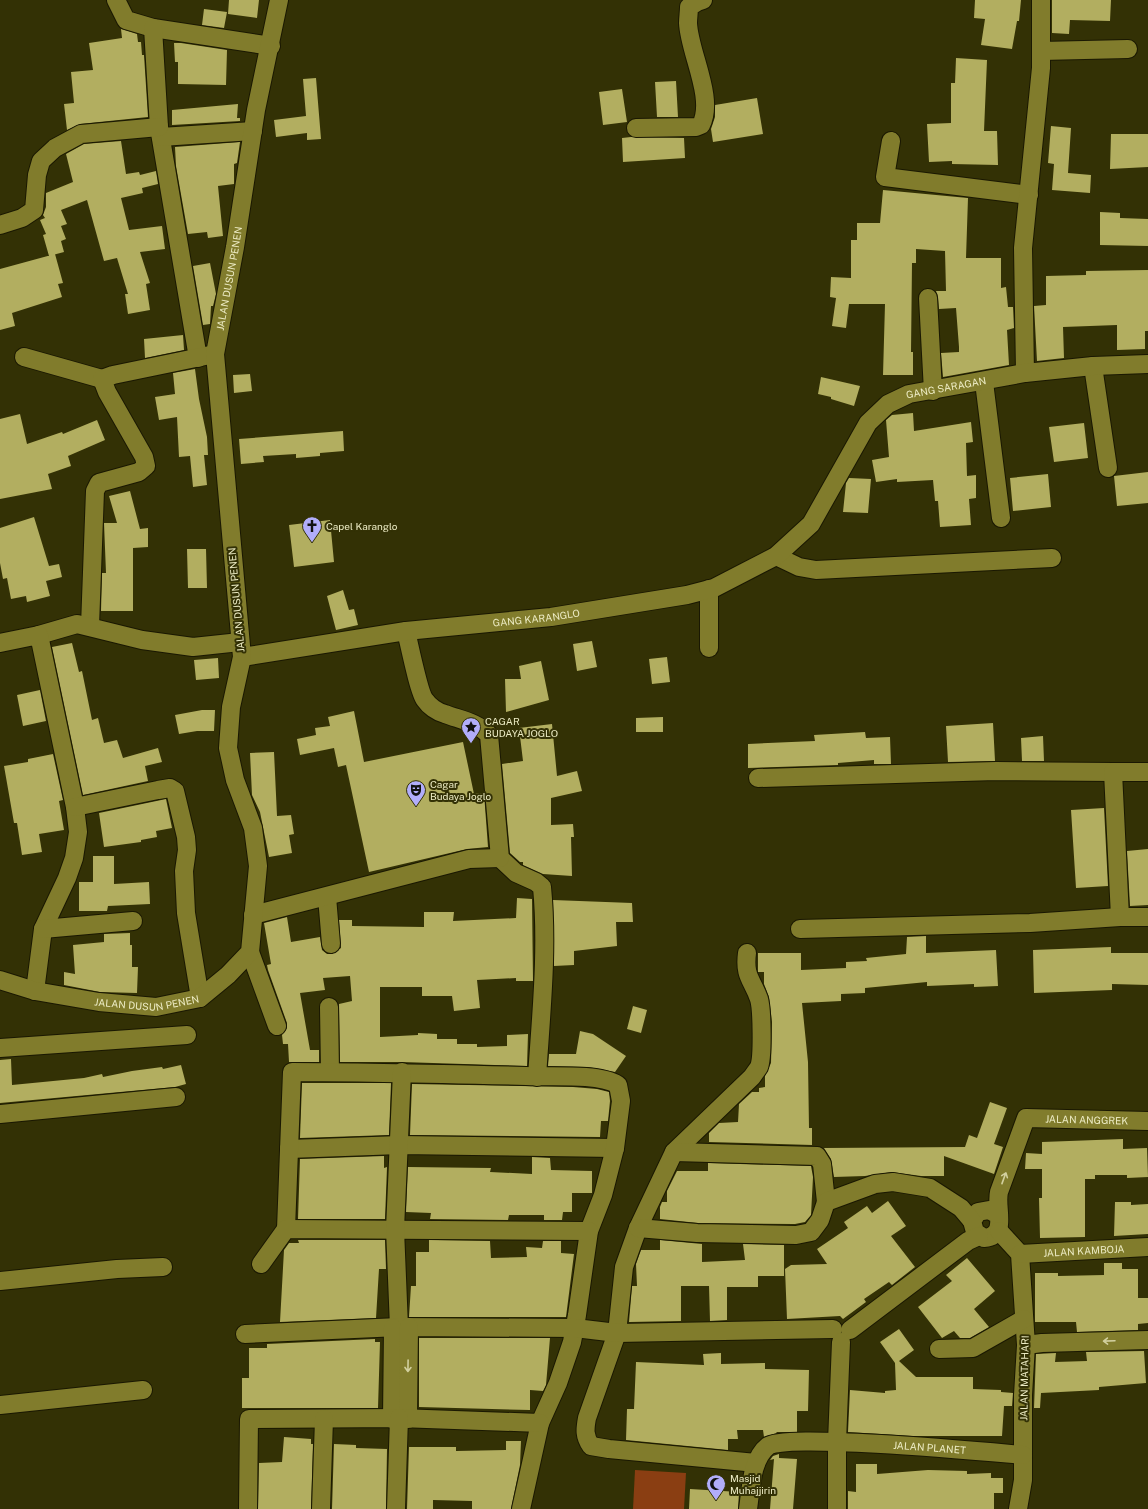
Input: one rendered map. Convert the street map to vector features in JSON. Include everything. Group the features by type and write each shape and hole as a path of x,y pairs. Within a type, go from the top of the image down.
{"street":[{"path":"116,0 126,20 153,28 270,46"},
{"name":"JALAN DUSUN PENEN","path":"0,980 35,991 99,1002 156,1007 205,995 228,976 250,952 258,866 253,828 235,780 228,748 231,707 241,650 215,354 235,247 256,110 279,0"},
{"path":"636,128 696,127 701,125 704,119 705,102 688,24 689,7 704,0"},
{"path":"1025,373 1023,248 1041,68 1041,0"},
{"path":"153,28 160,132 198,358"},
{"path":"1041,52 1128,49"},
{"path":"0,225 22,218 34,210 37,175 40,161 55,148 81,134 253,131"},
{"path":"891,141 885,177 1029,195"},
{"path":"928,298 933,391"},
{"path":"24,357 106,377 215,354"},
{"name":"GANG SARAGAN","path":"811,524 868,422 888,404 909,394 984,382 1025,373 1093,366 1148,364"},
{"path":"1093,366 1108,468"},
{"path":"90,626 95,491 99,483 139,472 146,466 144,457 107,392 106,377"},
{"path":"984,382 1001,518"},
{"name":"GANG KARANGLO","path":"0,643 39,635 77,624 90,626 120,636 142,640 193,647 241,650 406,631 551,617 687,595 709,589 776,556 811,524"},
{"path":"776,556 799,567 816,570 1052,558"},
{"path":"709,589 709,648"},
{"path":"406,631 424,699 433,708 443,714 474,724 484,729 489,735 500,858 516,873 536,882 542,887 544,909 542,1005 537,1077"},
{"path":"35,991 43,929 67,878 74,858 78,832 75,806 46,662 39,635"},
{"path":"758,778 996,771 1148,772"},
{"path":"1113,772 1120,917"},
{"path":"75,806 170,788 176,791 186,837 187,850 184,871 186,912 205,995"},
{"path":"253,915 327,898 469,859 500,858"},
{"path":"327,898 331,944"},
{"path":"800,930 1030,923 1120,917 1148,917"},
{"path":"43,929 133,921"},
{"path":"250,952 277,1026"},
{"path":"748,952 745,966 748,977 759,999 761,1012 762,1052 759,1066 752,1077 674,1152 638,1228 624,1267 612,1332 584,1431 591,1446 756,1463 748,1509"},
{"path":"329,1007 330,1072"},
{"path":"0,1048 187,1034"},
{"path":"261,1264 286,1229 292,1072 402,1072 537,1077 563,1076 610,1080 618,1085 621,1101 615,1148 603,1195 589,1231 580,1328 540,1423 520,1509"},
{"path":"396,1509 400,1419 400,1327 395,1229 400,1145 402,1072"},
{"path":"0,1114 176,1098"},
{"name":"JALAN ANGGREK","path":"998,1223 999,1192 1026,1118 1148,1120"},
{"path":"289,1149 400,1145 615,1148"},
{"path":"638,1228 697,1233 796,1235 811,1232 820,1220 826,1202 822,1164 817,1156 674,1152"},
{"path":"826,1202 875,1184 893,1182 930,1188 961,1208 976,1229 990,1238 998,1223"},
{"path":"245,1334 400,1327 580,1328 612,1332 841,1334 968,1241 976,1229 978,1212 983,1210 994,1212 998,1223 1020,1254"},
{"path":"286,1229 589,1231"},
{"name":"JALAN KAMBOJA","path":"1020,1254 1148,1247"},
{"name":"JALAN MATAHARI","path":"1018,1509 1023,1480 1023,1395 1026,1346 1020,1254"},
{"path":"0,1281 117,1269 163,1267"},
{"path":"939,1349 973,1348 1024,1318"},
{"path":"837,1509 837,1442 841,1334"},
{"path":"1026,1346 1042,1343 1148,1340"},
{"path":"0,1405 144,1390"},
{"path":"248,1509 249,1419 400,1419 540,1423"},
{"path":"321,1509 324,1419"},
{"name":"JALAN PLANET","path":"756,1463 768,1446 780,1441 837,1442 1023,1455"}],"shaded area":[{"path":"635,1470 686,1473 684,1509 633,1509"}],"building":[{"path":"229,0 259,0 257,18 228,14"},
{"path":"975,0 1021,0 1019,21 1017,21 1012,49 981,45 985,19 974,18"},
{"path":"1052,0 1111,0 1110,21 1070,20 1069,34 1052,33"},
{"path":"204,9 227,12 224,28 202,25"},
{"path":"121,29 137,34 138,42 141,42 142,55 144,55 148,117 80,124 67,130 64,104 74,103 71,72 93,70 89,43 122,38"},
{"path":"174,43 227,50 226,85 178,84 178,62 175,62"},
{"path":"956,58 987,60 984,131 997,131 998,165 952,164 952,161 929,162 927,124 951,123 951,83 955,83"},
{"path":"316,78 321,139 307,140 307,133 276,137 274,120 306,116 303,79"},
{"path":"676,81 678,117 657,117 655,82"},
{"path":"622,89 627,122 603,125 599,92"},
{"path":"757,98 763,134 713,142 711,129 715,117 715,105"},
{"path":"238,104 237,118 240,118 240,121 172,125 172,110"},
{"path":"1051,126 1071,128 1068,173 1091,175 1090,193 1052,190 1054,164 1048,163"},
{"path":"1111,134 1148,134 1148,167 1110,169"},
{"path":"622,138 684,138 685,158 623,162"},
{"path":"121,141 126,174 139,172 140,175 156,171 158,184 142,188 143,193 121,198 129,230 162,226 165,249 140,252 150,283 146,284 150,310 128,314 125,294 128,294 117,258 104,261 87,200 61,210 67,224 61,226 66,239 61,241 64,252 49,256 43,235 46,234 40,220 45,218 43,215 46,207 46,193 73,182 66,154 84,144"},
{"path":"240,142 237,163 234,164 234,184 218,186 223,236 208,238 207,232 188,234 176,166 175,147"},
{"path":"883,190 968,198 966,258 1001,258 1001,288 1006,287 1008,307 1013,307 1014,328 1007,330 1009,365 943,377 941,353 959,352 956,308 939,309 936,291 946,291 945,251 916,249 916,263 912,263 911,352 913,352 913,375 883,375 885,304 849,304 846,328 832,326 836,298 830,297 831,277 851,278 851,240 857,240 857,223 880,223"},
{"path":"1100,212 1120,213 1120,218 1148,219 1148,246 1100,245"},
{"path":"55,254 63,283 58,284 62,297 12,313 15,326 0,330 0,269"},
{"path":"210,263 216,294 213,306 211,306 210,324 203,325 193,266"},
{"path":"1148,270 1148,331 1145,331 1145,349 1117,350 1117,325 1063,327 1064,358 1037,361 1034,306 1046,305 1046,276 1086,275 1086,271"},
{"path":"183,335 184,350 145,358 144,339"},
{"path":"195,369 199,399 207,437 208,455 204,455 207,485 193,487 190,456 179,457 177,417 159,420 155,397 175,394 173,373"},
{"path":"250,374 252,391 234,393 233,375"},
{"path":"821,377 860,386 854,406 831,399 831,397 818,394"},
{"path":"913,413 914,431 971,422 973,442 966,443 967,476 976,475 976,498 969,499 971,525 940,527 938,501 935,501 933,480 897,482 897,479 876,482 872,460 889,457 886,420 892,415"},
{"path":"20,414 27,444 62,432 63,434 97,420 105,440 68,456 71,466 48,474 52,489 0,499 0,419"},
{"path":"1084,423 1088,458 1054,462 1049,427"},
{"path":"343,431 344,451 320,453 320,456 296,458 296,454 263,456 264,462 241,464 239,439"},
{"path":"1148,472 1148,503 1117,506 1114,476"},
{"path":"1048,474 1051,507 1013,511 1010,478"},
{"path":"849,478 871,479 868,513 843,512 846,483"},
{"path":"130,491 140,529 148,528 148,547 133,548 133,611 101,611 102,573 106,573 104,523 117,523 109,496"},
{"path":"34,517 49,566 59,564 62,577 46,581 50,596 27,602 26,596 11,599 7,578 3,579 0,563 0,528"},
{"name":"Capel Karanglo","path":"330,520 334,562 294,567 289,525"},
{"path":"187,549 206,549 207,588 188,588"},
{"path":"343,590 349,610 354,609 358,625 336,630 327,596"},
{"path":"592,641 597,667 577,671 573,644"},
{"path":"72,643 79,672 82,671 92,720 98,718 104,743 117,740 123,758 158,748 162,762 145,766 148,781 83,795 52,647"},
{"path":"667,657 670,682 652,684 649,659"},
{"path":"218,658 219,678 196,680 194,660"},
{"path":"541,661 549,700 506,712 505,679 521,679 519,666"},
{"path":"40,690 46,721 23,726 17,695"},
{"path":"202,710 215,710 214,731 197,731 179,734 175,715"},
{"name":"Cagar Budaya Joglo","path":"354,711 364,762 463,742 474,794 484,793 488,847 467,849 369,872 346,765 338,767 334,748 300,755 297,739 316,735 315,728 330,726 328,717"},
{"path":"663,717 663,732 636,732 636,718"},
{"path":"993,723 995,761 948,762 946,726"},
{"path":"552,724 557,776 577,771 582,791 551,798 551,825 573,824 574,837 571,837 572,876 543,874 523,865 523,862 520,862 510,853 502,764 523,761 519,728"},
{"path":"865,732 866,738 890,737 891,764 874,764 874,760 838,763 838,765 748,768 748,744 815,741 814,735"},
{"path":"1043,736 1044,761 1022,761 1021,738"},
{"path":"274,752 277,816 291,815 294,834 289,835 292,853 269,857 260,812 252,795 250,753"},
{"path":"53,754 63,800 59,801 64,830 39,834 42,852 22,855 17,823 14,823 4,766 28,762 28,759"},
{"path":"166,799 172,828 156,831 157,837 141,840 141,842 104,847 99,813"},
{"path":"1104,808 1108,886 1076,888 1071,810"},
{"path":"1148,849 1148,905 1130,906 1127,851"},
{"path":"93,856 114,856 114,884 149,882 150,904 108,906 107,911 79,911 79,882 93,882"},
{"path":"517,898 532,899 533,981 516,981 516,978 477,980 480,1008 454,1011 452,996 422,996 422,987 380,987 380,1037 418,1035 418,1033 437,1034 437,1039 457,1039 457,1044 477,1044 477,1047 507,1046 507,1035 528,1034 527,1066 402,1062 340,1062 339,1004 352,1001 350,976 323,978 325,990 300,993 310,1050 319,1050 319,1062 289,1062 288,1044 283,1044 282,1035 287,1028 287,1023 268,970 267,965 271,964 264,923 287,917 291,942 320,937 322,950 327,954 332,954 341,948 339,920 352,920 352,926 424,927 424,912 454,912 453,921 516,918"},
{"path":"553,900 632,903 633,922 616,922 617,946 574,951 574,965 554,966"},
{"path":"130,933 130,945 132,945 132,967 138,967 137,993 100,992 64,985 64,972 75,974 73,945 104,942 104,934"},
{"path":"926,936 926,953 996,950 998,986 974,987 974,984 927,986 927,982 865,988 865,993 841,994 841,1001 802,1003 808,1062 809,1128 812,1128 812,1145 709,1142 709,1133 719,1123 738,1122 739,1104 752,1092 759,1092 759,1088 765,1087 765,1076 771,1063 772,1022 769,997 764,984 764,972 758,972 758,953 801,953 801,970 846,968 846,962 867,961 866,958 906,954 907,937"},
{"path":"1111,947 1111,953 1148,953 1148,985 1112,984 1112,990 1034,993 1033,950"},
{"path":"633,1006 647,1010 641,1033 627,1029"},
{"path":"580,1031 593,1034 626,1056 615,1072 588,1067 548,1066 549,1054 576,1054"},
{"path":"11,1059 12,1085 84,1078 102,1074 103,1077 132,1071 162,1067 163,1069 181,1065 186,1084 175,1087 0,1103 0,1060"},
{"path":"302,1083 391,1083 389,1135 300,1138"},
{"path":"412,1084 573,1087 597,1089 609,1092 610,1101 608,1121 601,1121 600,1137 410,1135"},
{"path":"990,1102 1007,1108 994,1144 1003,1147 994,1174 944,1156 944,1176 921,1176 892,1172 865,1176 834,1177 831,1159 824,1148 965,1147 969,1135 977,1138"},
{"path":"1123,1139 1123,1149 1147,1148 1148,1177 1127,1178 1127,1175 1095,1175 1095,1179 1085,1179 1085,1237 1040,1238 1039,1198 1042,1198 1042,1169 1025,1169 1026,1153 1042,1154 1042,1142"},
{"path":"384,1156 384,1168 387,1167 385,1219 298,1219 300,1159"},
{"path":"532,1157 550,1158 551,1170 592,1171 592,1193 572,1193 572,1212 563,1212 562,1220 544,1220 544,1215 509,1215 508,1220 430,1219 431,1213 406,1212 408,1167 491,1168 490,1172 532,1174"},
{"path":"708,1163 811,1166 813,1177 811,1215 805,1222 795,1224 698,1223 660,1219 660,1207 662,1202 667,1202 667,1191 677,1171 708,1171"},
{"path":"888,1201 906,1226 891,1236 915,1267 892,1285 889,1282 864,1299 866,1302 843,1319 840,1316 787,1319 785,1269 791,1265 827,1264 817,1249 848,1228 844,1222 867,1206 872,1213"},
{"path":"1115,1202 1131,1202 1131,1205 1148,1204 1148,1234 1114,1236"},
{"path":"298,1240 385,1240 386,1269 379,1269 376,1318 280,1322 284,1250 289,1243 299,1243"},
{"path":"429,1240 490,1241 491,1258 527,1257 526,1247 542,1248 543,1241 561,1241 561,1253 574,1254 566,1317 409,1317 411,1286 416,1286 416,1252 429,1252"},
{"path":"660,1240 702,1244 702,1262 745,1260 743,1244 784,1245 784,1276 758,1276 758,1287 727,1287 727,1320 710,1321 709,1286 681,1286 681,1321 629,1322 632,1286 637,1286 636,1264 641,1250 660,1250"},
{"path":"967,1258 995,1291 974,1309 989,1327 970,1338 960,1338 954,1331 942,1338 918,1307 952,1281 946,1275"},
{"path":"1104,1263 1122,1263 1122,1269 1138,1269 1138,1298 1148,1298 1148,1323 1138,1324 1138,1330 1077,1332 1076,1322 1035,1322 1035,1273 1058,1273 1058,1276 1104,1275"},
{"path":"899,1329 914,1350 899,1361 916,1377 973,1377 973,1389 1001,1390 1001,1392 1013,1393 1012,1406 1004,1406 1002,1436 912,1436 848,1432 850,1390 885,1393 885,1391 896,1390 895,1363 880,1342"},
{"path":"419,1338 550,1338 546,1385 543,1391 530,1390 530,1410 419,1407"},
{"path":"375,1339 375,1342 380,1342 378,1408 242,1408 242,1378 249,1378 249,1348 267,1348 267,1344"},
{"path":"1144,1351 1146,1383 1099,1387 1099,1390 1041,1393 1040,1408 1034,1408 1036,1354 1056,1353 1055,1362 1087,1361 1086,1352"},
{"path":"721,1353 721,1364 765,1363 765,1369 809,1370 808,1411 797,1411 797,1432 776,1432 777,1433 764,1437 763,1430 737,1430 738,1439 728,1439 728,1450 626,1440 627,1409 634,1409 636,1362 704,1365 703,1354"},
{"path":"284,1437 311,1439 311,1444 313,1444 311,1509 258,1509 259,1463 282,1462"},
{"path":"506,1441 521,1441 520,1465 511,1509 472,1509 472,1501 433,1500 433,1509 407,1509 409,1447 456,1447 456,1451 506,1450"},
{"path":"334,1444 356,1445 356,1448 387,1449 386,1509 332,1509"},
{"path":"779,1454 779,1458 797,1459 793,1509 770,1509 774,1459 770,1460 773,1456"},
{"path":"856,1464 877,1464 877,1474 928,1470 967,1471 967,1474 991,1473 991,1478 1003,1478 1003,1493 994,1493 994,1509 848,1509 848,1491 856,1492"},
{"name":"Masjid Muhajjirin","path":"690,1489 739,1492 738,1509 689,1509"}],"place":[{"name":"Capel Karanglo","path":"312,543"},
{"name":"CAGAR BUDAYA JOGLO","path":"471,744"},
{"name":"Cagar Budaya Joglo","path":"416,807"},
{"name":"Masjid Muhajjirin","path":"716,1501"}]}
